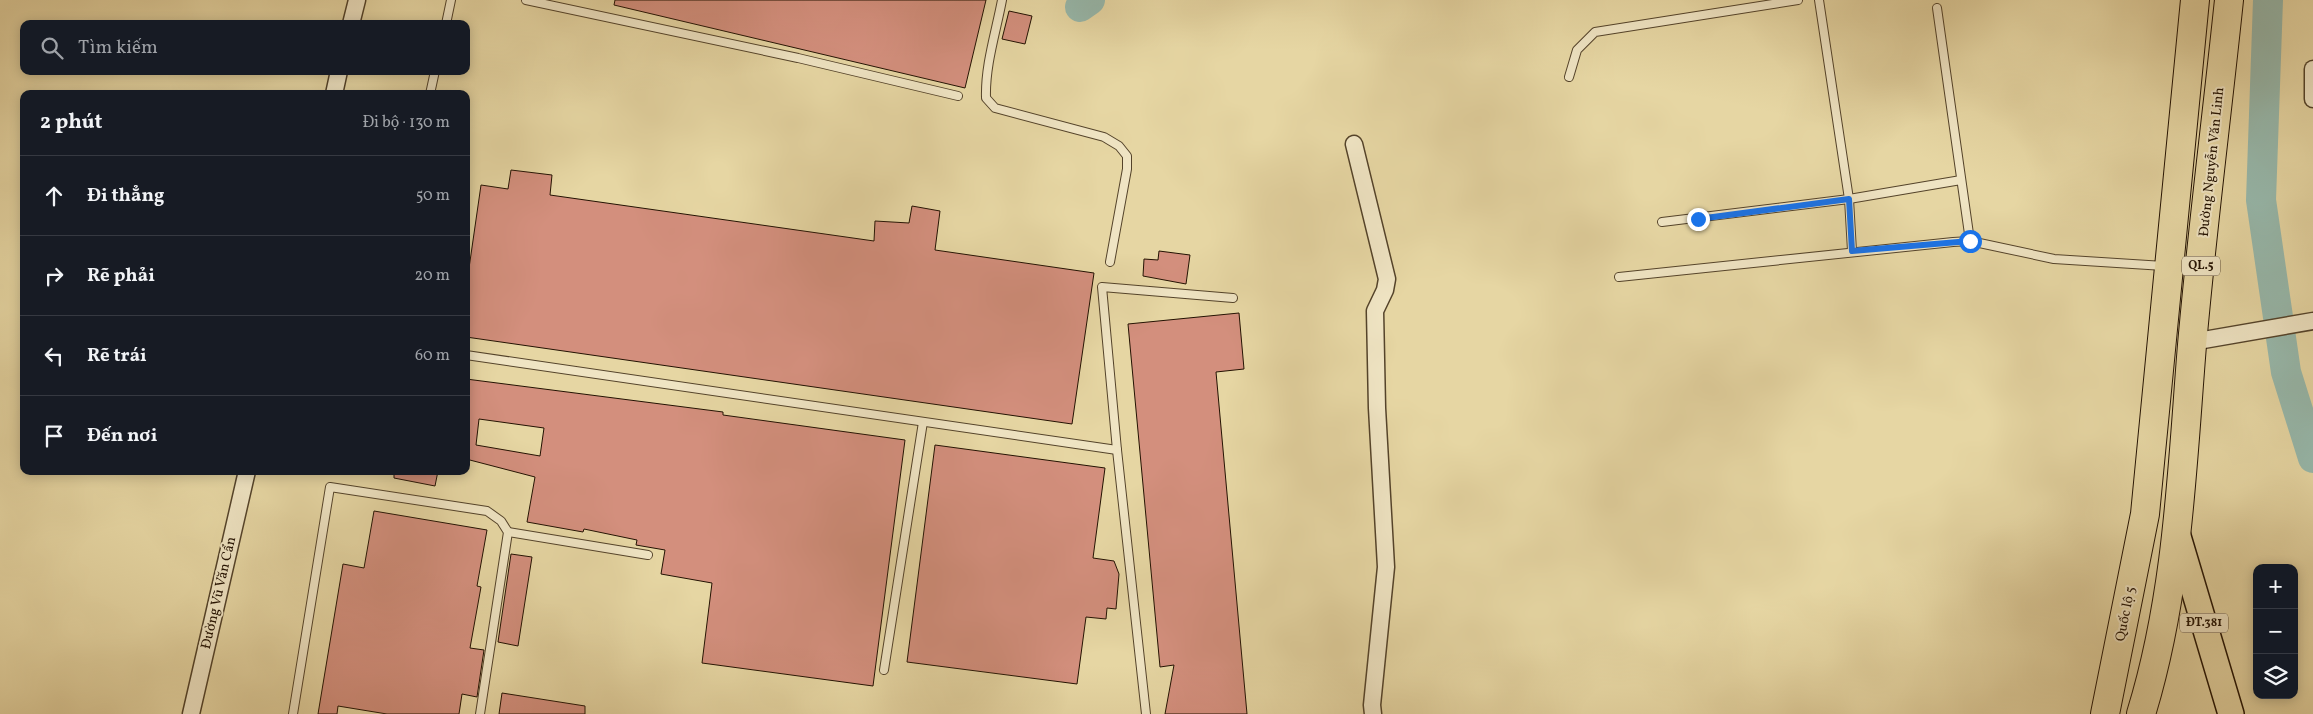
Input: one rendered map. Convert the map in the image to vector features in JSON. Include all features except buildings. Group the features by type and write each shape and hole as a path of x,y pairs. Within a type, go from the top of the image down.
{"highway":[{"name":"QL.5","path":"2168,266 2195,0"},
{"name":"Đường Nguyễn Văn Linh","path":"2177,533 2192,342 2229,0"},
{"name":"Quốc lộ 5","path":"2105,714 2145,514 2168,266"},
{"name":"QL.5","path":"2141,714 2162,636 2177,533"}],"main road":[{"name":"ĐT.381","path":"2177,533 2231,714"}],"street":[{"path":"352,20 357,0"},
{"path":"2313,70 2313,99"},
{"path":"335,90 338,75"},
{"path":"1354,144 1387,279 1385,290 1378,301 1375,311 1377,408 1386,567 1372,705 1373,714"},
{"path":"2192,342 2311,321"},
{"name":"Đường Vũ Văn Cẩn","path":"191,714 246,475"}],"lane":[{"path":"447,20 451,0"},
{"path":"526,0 798,58 958,96"},
{"path":"1002,0 988,70 986,98 995,108 1104,137 1119,146 1127,156 1127,169 1110,262"},
{"path":"1569,77 1577,50 1595,32 1798,0"},
{"path":"1820,0 1849,199 1852,251"},
{"path":"1937,8 1970,241"},
{"path":"431,90 434,75"},
{"path":"1662,222 1849,199 1961,180"},
{"path":"1619,277 1852,251 1970,241 2054,259 2168,266"},
{"path":"1146,714 1116,450 1102,287 1233,298"},
{"path":"470,356 1116,450"},
{"path":"884,670 923,422"},
{"path":"293,714 330,487 487,511 501,521 508,532 480,714"},
{"path":"508,532 648,555"}],"waterway":[{"path":"1080,7 1090,0"},
{"path":"2268,0 2261,200 2286,372 2313,458"}],"route":[{"path":"1698,219 1849,199 1852,251 1970,241"}]}
